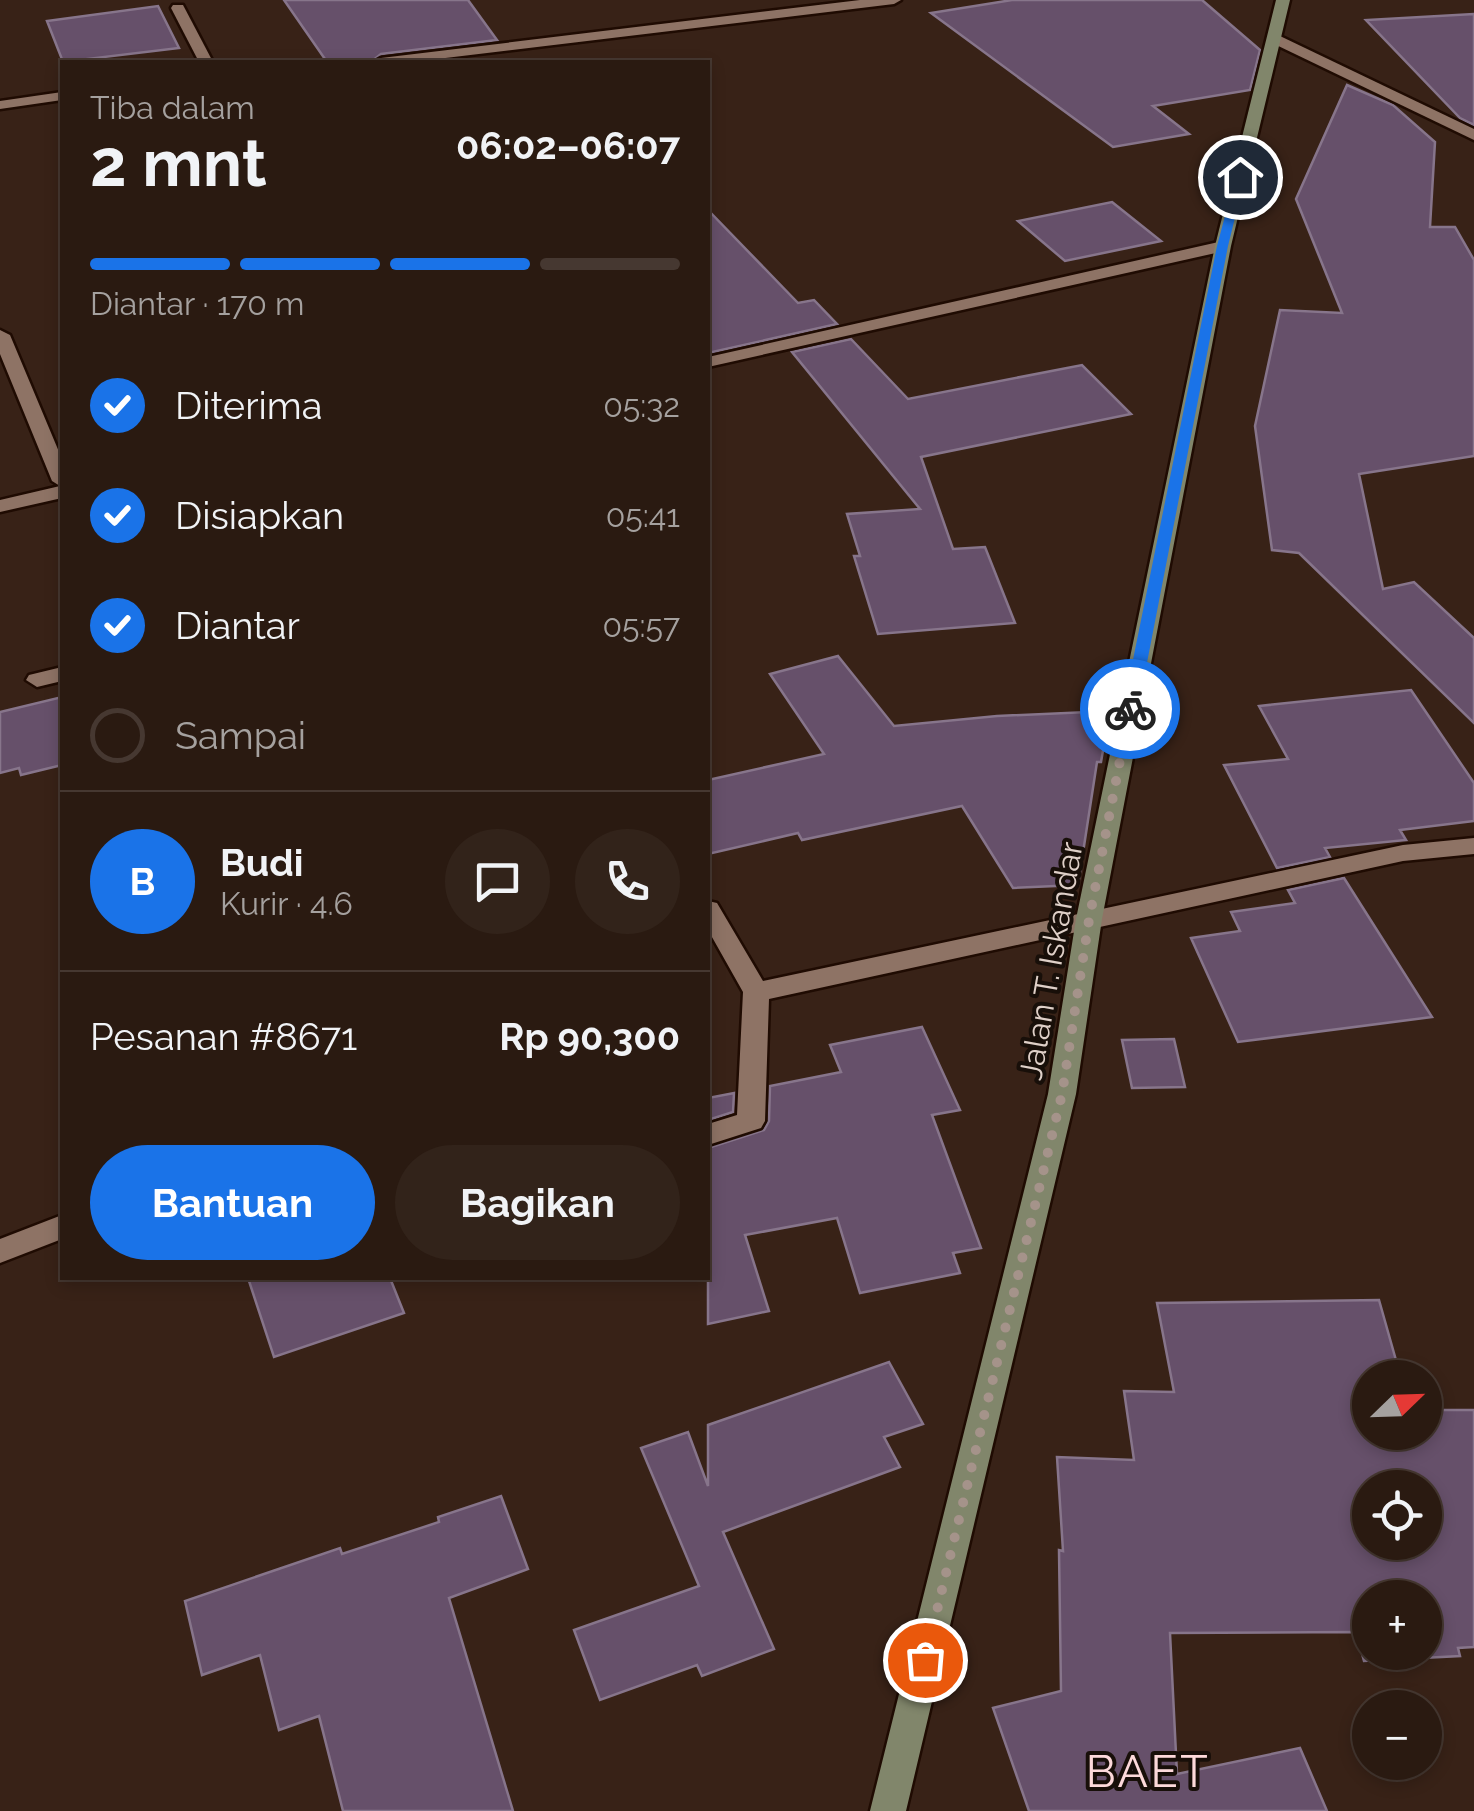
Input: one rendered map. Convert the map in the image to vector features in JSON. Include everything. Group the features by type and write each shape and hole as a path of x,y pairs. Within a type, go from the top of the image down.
{"street":[{"path":"397,60 894,0"},
{"name":"Jalan T. Iskandar","path":"888,1811 1062,1094 1089,920 1222,246 1284,0"},
{"path":"178,8 205,60"},
{"path":"1275,39 1474,135"},
{"path":"0,87 4,105 60,96"},
{"path":"710,362 1222,246"},
{"path":"1,335 60,476"},
{"path":"0,506 60,492"},
{"path":"38,680 60,674"},
{"path":"756,992 1403,853 1474,846"},
{"path":"710,913 756,992 751,1121 710,1134"},
{"path":"0,1251 60,1228"}],"building":[{"path":"284,0 468,0 497,40 381,54 374,60 326,60"},
{"path":"1012,0 1202,0 1260,50 1250,90 1153,106 1189,134 1113,147 931,13"},
{"path":"158,6 179,48 62,60 47,21"},
{"path":"1474,14 1474,125 1460,118 1366,20"},
{"path":"1347,85 1393,105 1435,142 1430,227 1455,227 1474,260 1474,456 1359,474 1383,589 1414,582 1474,638 1474,723 1299,553 1272,550 1255,426 1280,310 1342,313 1296,199"},
{"path":"1112,202 1161,241 1065,261 1018,221"},
{"path":"710,212 798,303 814,300 837,324 710,353"},
{"path":"851,339 908,399 1082,365 1131,414 921,457 953,549 985,547 1015,623 878,634 854,556 860,556 847,514 920,509 792,352"},
{"path":"838,656 894,726 1110,711 1101,762 1097,762 1078,885 1013,888 962,806 802,840 798,833 710,854 710,780 824,754 770,674"},
{"path":"1411,690 1474,783 1474,821 1400,830 1406,840 1325,848 1330,857 1277,868 1224,765 1288,759 1259,706"},
{"path":"60,697 60,765 21,775 19,768 0,773 0,712"},
{"path":"1344,878 1432,1017 1238,1042 1191,938 1240,931 1231,912 1295,903 1288,890"},
{"path":"922,1027 960,1110 932,1115 981,1248 953,1253 960,1273 860,1293 837,1218 745,1235 769,1311 708,1324 710,1147 764,1130 769,1121 770,1086 841,1072 830,1045"},
{"path":"1174,1039 1185,1087 1132,1088 1122,1040"},
{"path":"734,1093 733,1112 710,1119 710,1098"},
{"path":"249,1280 391,1280 404,1313 274,1357"},
{"path":"1379,1300 1396,1360 1352,1360 1352,1450 1442,1450 1442,1410 1474,1410 1474,1647 1458,1648 1460,1656 1442,1657 1442,1580 1352,1580 1352,1632 1170,1633 1177,1774 1300,1748 1327,1811 1029,1811 993,1708 1061,1691 1059,1550 1063,1551 1057,1457 1134,1460 1124,1391 1174,1392 1157,1303"},
{"path":"889,1362 923,1424 884,1437 900,1467 723,1532 774,1649 702,1676 697,1665 600,1700 574,1630 699,1586 641,1448 688,1432 708,1486 708,1425"},
{"path":"501,1496 528,1569 449,1598 513,1811 343,1811 319,1716 279,1730 260,1655 202,1675 185,1601 340,1548 342,1554 439,1522 438,1517"}],"way so far":[{"path":"925,1660 1062,1094 1089,920 1130,709"}],"district":[{"name":"BAET","path":"1148,1771"}],"route":[{"path":"1130,709 1222,246 1240,177"}]}
